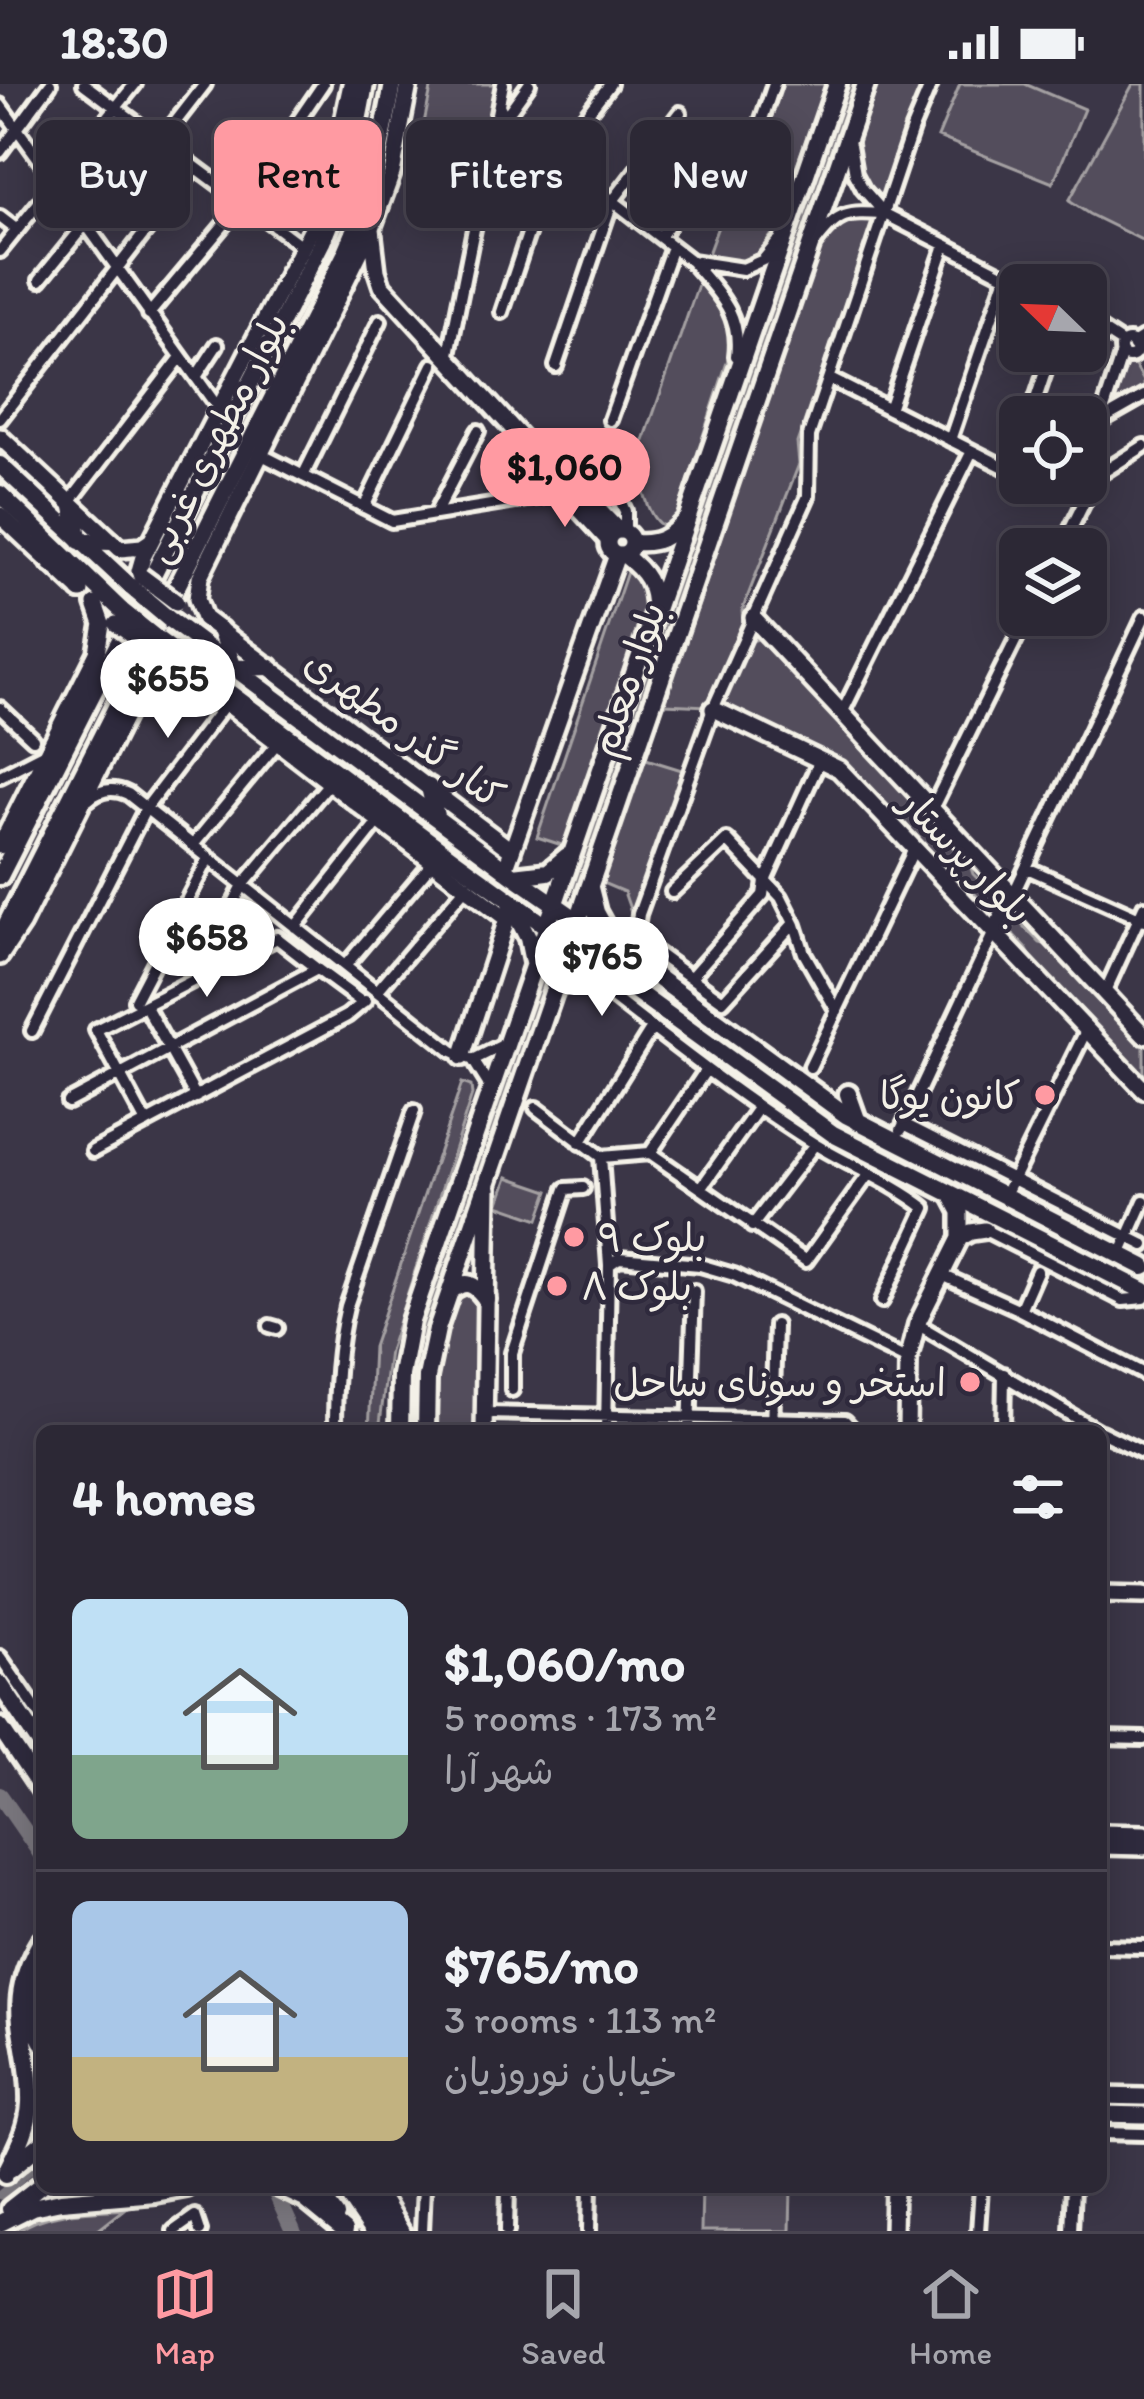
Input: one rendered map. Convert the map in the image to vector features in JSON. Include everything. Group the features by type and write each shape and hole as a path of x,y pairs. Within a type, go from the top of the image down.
{"main road":[{"name":"بلوار مطهری غربی","path":"0,875 322,242 346,177 365,84"},
{"name":"بلوار مطهری غربی","path":"0,937 345,254 372,184 393,84"},
{"name":"بلوار معلم","path":"536,957 837,84"},
{"name":"بلوار معلم","path":"488,1180 556,988 572,969 571,944 578,921 866,84"},
{"path":"0,465 80,541 173,611 234,668 858,1122 1144,1267"},
{"path":"0,494 60,562 157,649 444,863 503,894 833,1134 1144,1295"},
{"path":"71,505 80,541"},
{"path":"80,541 111,542"},
{"path":"60,562 80,590"},
{"path":"220,630 234,668"},
{"path":"234,668 269,667"},
{"path":"207,688 233,702"},
{"path":"429,787 436,816"},
{"path":"510,873 548,872 572,852"},
{"path":"562,880 574,894 590,888"},
{"path":"590,888 596,912 616,947"},
{"path":"503,894 536,957"},
{"path":"400,1425 401,1375 411,1321 536,957 546,948 557,951 572,969 606,969"},
{"path":"848,1094 858,1122"},
{"path":"426,1425 427,1377 437,1329 488,1180"},
{"path":"449,1292 468,1283 486,1299"},
{"path":"0,1684 36,1738"},
{"path":"0,1727 36,1781"},
{"path":"3,2176 26,2129 30,2102 16,2020 23,1972 36,1950"},
{"path":"36,1977 29,1993 36,2029"},
{"path":"3,2176 36,2149"},
{"path":"0,2220 36,2189"},
{"path":"0,2220 61,2201 155,2193"},
{"path":"310,2193 345,2231"},
{"path":"346,2193 372,2231"},
{"path":"365,2193 387,2231"}],"street":[{"path":"0,152 50,84"},
{"path":"84,84 131,120"},
{"path":"105,120 135,84"},
{"path":"174,120 205,84"},
{"path":"298,120 322,84"},
{"path":"351,84 361,106"},
{"path":"136,582 140,563 303,247 326,193 351,84"},
{"path":"382,200 410,84"},
{"path":"496,120 503,84"},
{"path":"505,118 530,84"},
{"path":"582,120 610,84"},
{"path":"762,120 774,84"},
{"path":"794,923 723,1001 636,934 713,710 808,496 809,436 912,129 932,84"},
{"path":"0,105 36,157"},
{"path":"499,105 508,120"},
{"path":"556,366 612,202 680,112"},
{"path":"849,134 854,174 885,214 999,272"},
{"path":"190,164 214,182"},
{"path":"0,419 195,168"},
{"path":"606,197 691,261 723,297 736,321 733,385"},
{"path":"0,251 36,206"},
{"path":"807,256 840,216 885,214"},
{"path":"0,217 17,230"},
{"path":"40,280 83,228"},
{"path":"87,228 219,409"},
{"path":"149,314 221,228"},
{"path":"277,228 303,247"},
{"path":"372,228 382,286 441,362 571,492 574,502 621,542 651,584 654,614"},
{"path":"173,611 188,601 372,228"},
{"path":"364,507 441,362 472,228"},
{"path":"502,312 530,228"},
{"path":"660,237 666,228"},
{"path":"691,261 732,268 753,266 786,231"},
{"path":"889,409 946,244"},
{"path":"610,420 672,247"},
{"path":"344,287 382,286"},
{"path":"950,440 999,296"},
{"path":"303,476 380,321"},
{"path":"196,377 217,345"},
{"path":"1132,347 1144,367"},
{"path":"1107,406 1132,347"},
{"path":"71,505 181,357"},
{"path":"830,379 999,464"},
{"path":"1107,418 1144,396"},
{"path":"435,514 478,431"},
{"path":"0,437 119,549 142,547 154,539"},
{"path":"1071,528 1097,476 1144,446"},
{"path":"842,713 972,451"},
{"path":"260,454 392,521 571,492"},
{"path":"517,501 530,470"},
{"path":"510,873 512,850 621,542 625,511 614,487"},
{"path":"0,515 60,562"},
{"path":"621,542 662,542 687,517"},
{"path":"200,577 200,610 220,630"},
{"path":"80,590 119,617"},
{"path":"0,846 97,653 102,624 95,604"},
{"path":"896,1143 1144,617"},
{"name":"بلوار پرستار","path":"753,618 1144,1034"},
{"name":"کنار گذر مطهری","path":"220,630 512,850"},
{"path":"932,809 1018,636"},
{"path":"0,956 22,923 157,649 207,688"},
{"path":"32,1031 146,808 233,702 330,782 444,863 507,919 467,1059"},
{"path":"0,708 33,739"},
{"name":"بلوار پرستار","path":"713,710 839,770 1144,1090"},
{"path":"193,845 278,742"},
{"path":"0,776 47,751"},
{"path":"691,976 763,896 765,880 820,760"},
{"path":"204,962 243,885 330,782"},
{"path":"73,823 89,798 108,789 122,791 467,1059 490,1087"},
{"path":"296,927 380,820"},
{"path":"671,892 727,840 781,897 804,953 837,1011"},
{"path":"810,1067 914,849"},
{"path":"140,1002 209,858"},
{"path":"345,966 444,863"},
{"path":"1027,868 1142,915 1105,992"},
{"path":"93,1150 347,1016 377,992 467,886"},
{"path":"146,1123 96,1030 140,1002 277,938 362,1003"},
{"path":"68,1102 317,969"},
{"path":"572,969 759,1107 926,1208 882,1301"},
{"path":"140,1002 196,1096"},
{"path":"580,1143 652,1028"},
{"path":"1004,1197 1087,1029"},
{"path":"467,1059 505,1044"},
{"path":"650,1153 706,1070"},
{"path":"701,1188 759,1107"},
{"path":"536,1108 601,1157 650,1153 806,1261 868,1175"},
{"path":"335,1425 334,1385 347,1306 414,1111"},
{"path":"904,1124 1144,1245"},
{"path":"752,1226 814,1144"},
{"path":"601,1157 609,1265 606,1425"},
{"path":"488,1180 484,1422 606,1416 689,1424 845,1421 849,1425"},
{"path":"911,1198 921,1180"},
{"path":"512,1390 512,1352 566,1189 583,1189"},
{"path":"907,1425 908,1360 917,1324 960,1238 960,1213 951,1195"},
{"path":"1120,1255 1144,1201"},
{"path":"960,1238 985,1230 1123,1300 1144,1295"},
{"path":"609,1265 619,1258 700,1265 734,1275 908,1360"},
{"path":"1020,1310 1037,1271"},
{"path":"942,1275 1144,1374"},
{"path":"689,1424 694,1291"},
{"path":"917,1324 1086,1425"},
{"path":"772,1425 775,1325"},
{"path":"485,1348 512,1352"},
{"path":"1003,1425 1004,1374"},
{"path":"1107,1436 1144,1454"},
{"path":"1107,1594 1144,1595"},
{"path":"0,1657 36,1709"},
{"path":"1107,1738 1144,1738"},
{"path":"1107,1833 1144,1834"},
{"path":"1107,1846 1144,1847"},
{"path":"1107,1946 1144,1947"},
{"path":"1107,2096 1144,2097"},
{"path":"1107,2114 1144,2115"},
{"path":"1107,2133 1144,2134"},
{"path":"379,2193 401,2231"},
{"path":"422,2231 424,2193"},
{"path":"507,2231 508,2193"},
{"path":"589,2231 590,2193"},
{"path":"893,2231 894,2193"},
{"path":"978,2231 981,2193"},
{"path":"1072,2193 1072,2231"},
{"path":"174,2231 195,2216 200,2231"}],"shaded area":[{"path":"432,84 499,84 491,120 425,120"},
{"path":"779,84 826,84 791,181 791,120 767,120"},
{"path":"876,84 928,84 885,196 879,198 867,184 857,157"},
{"path":"960,84 1025,84 1084,109 1053,183 938,137"},
{"path":"1133,84 1144,84 1144,241 1069,201"},
{"path":"853,218 874,221 797,443 799,464 742,611 743,623 708,706 665,704 821,243 836,224"},
{"path":"717,228 774,228 759,252 746,260 708,254"},
{"path":"699,282 723,316 729,356 674,525 666,527 648,507 637,461"},
{"path":"1129,356 1144,388 1110,408"},
{"path":"629,566 648,594 565,846 537,837"},
{"path":"758,639 967,856 973,874 994,895 986,906 965,883 948,874 843,766 725,711 723,702 748,642"},
{"path":"643,758 685,771 631,912 624,892 600,882"},
{"path":"1019,922 1040,943 1052,946 1144,1043 1144,1081 1037,968 1009,930"},
{"path":"462,1083 471,1086 472,1095 389,1351 380,1425 369,1425 373,1347"},
{"path":"508,1177 549,1191 539,1219 498,1205"},
{"path":"468,1289 475,1301 475,1425 436,1425 445,1336"},
{"path":"702,2193 791,2193 790,2231 701,2231"},
{"path":"125,2209 97,2231 18,2231 55,2216"}],"waterway":[{"path":"574,887 852,84"},
{"path":"413,1425 413,1376 423,1325 551,957"},
{"path":"0,1795 36,1847"},
{"path":"0,2195 36,2165"},
{"path":"276,2193 293,2231"}],"place":[{"name":"کانون یوگا","path":"1045,1095"},
{"name":"بلوک ۹","path":"574,1237"},
{"name":"بلوک ۸","path":"557,1286"},
{"name":"استخر و سونای ساحل","path":"970,1382"}]}
